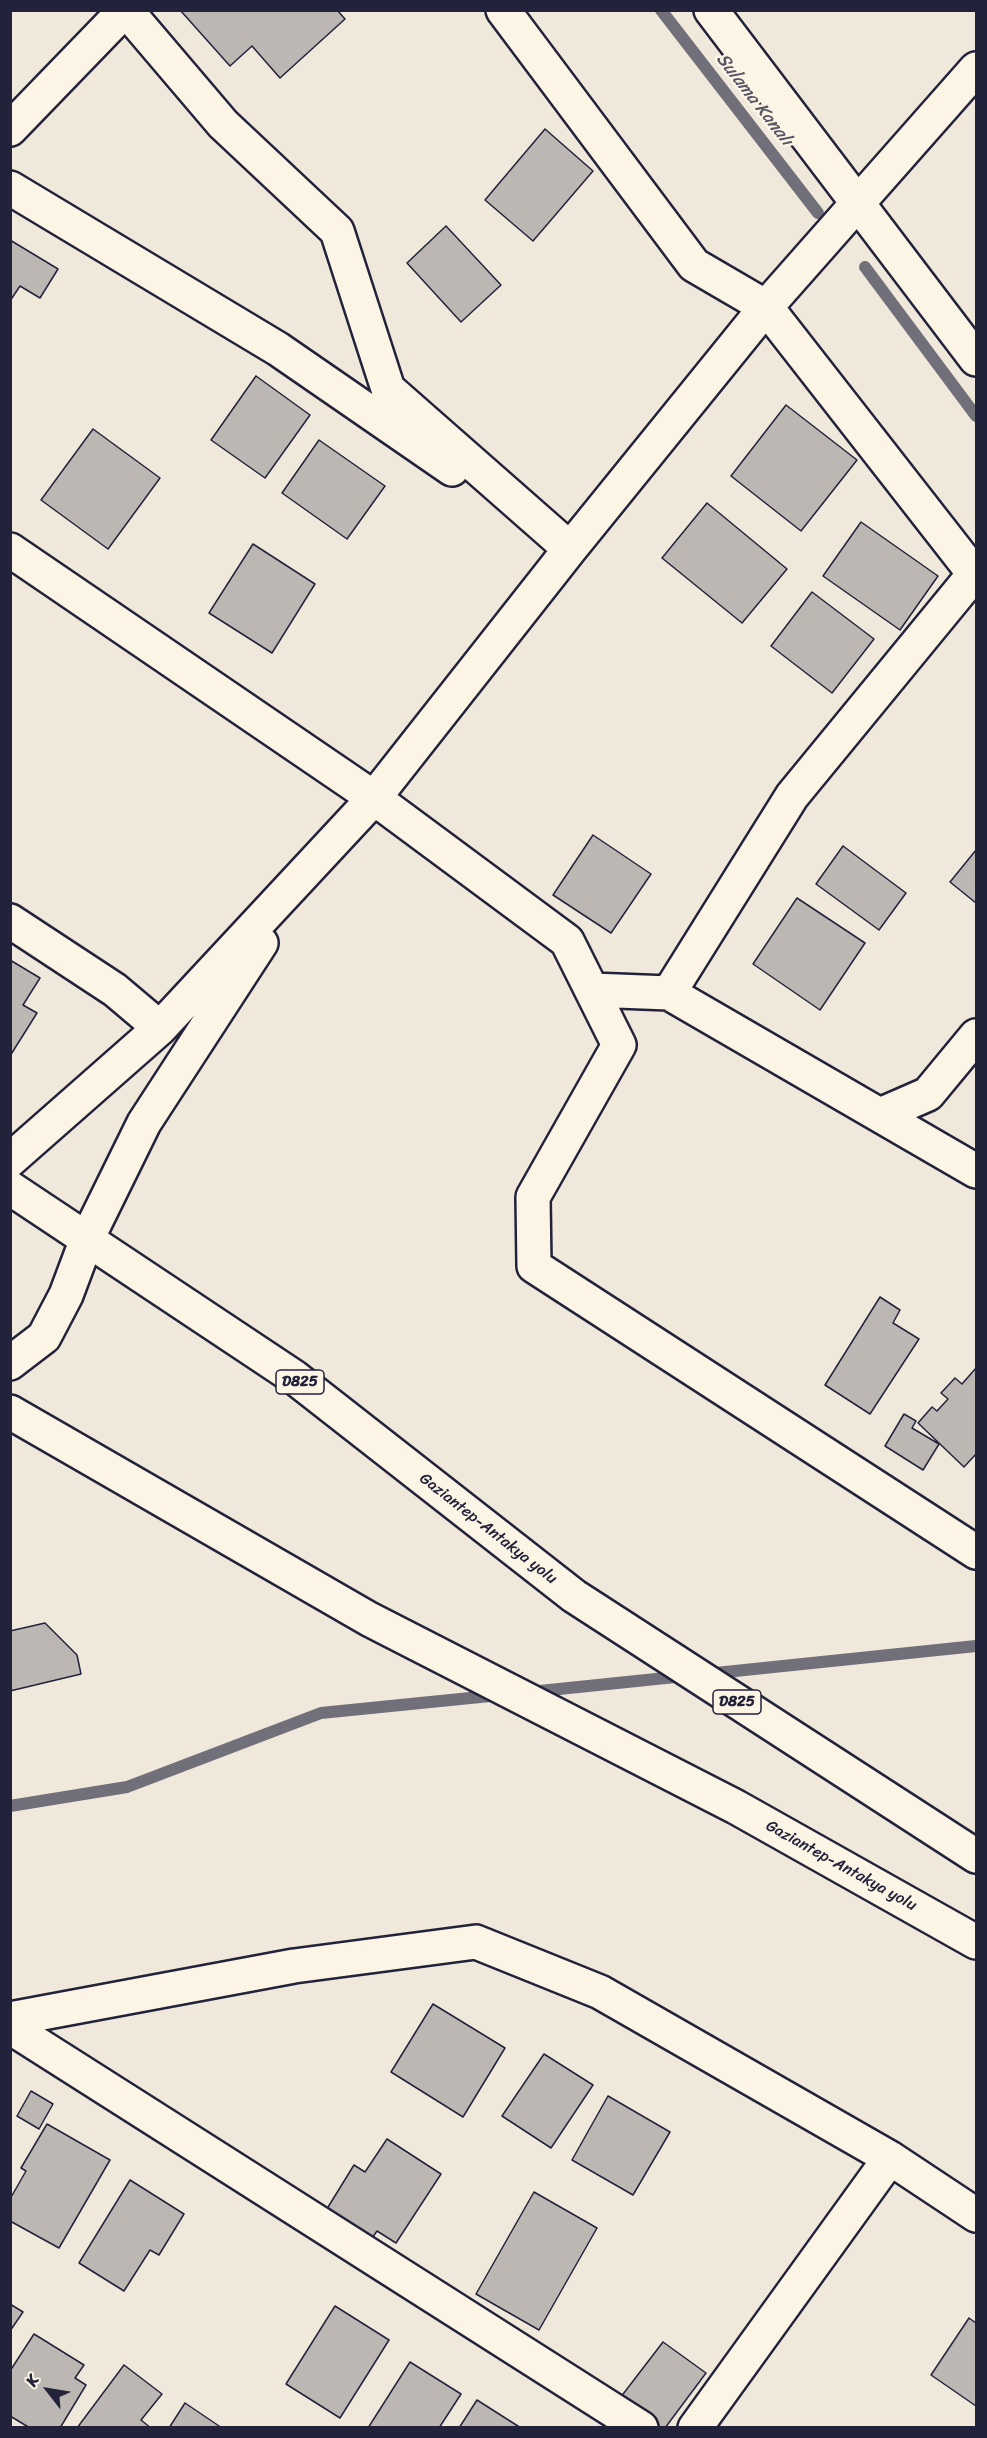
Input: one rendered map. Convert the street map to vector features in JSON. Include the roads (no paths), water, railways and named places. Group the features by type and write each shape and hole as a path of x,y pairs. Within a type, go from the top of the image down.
{"main road":[{"path":"10,129 125,10 223,123 337,231 388,388 570,549"},
{"path":"503,10 694,265 766,307 976,574 792,796 669,993"},
{"path":"711,10 976,359"},
{"path":"10,1160 160,1028 374,798 570,549 766,307 976,69"},
{"path":"10,188 278,350 570,549"},
{"path":"10,550 374,798 567,941 619,1045 533,1197 534,1266 976,1552"},
{"path":"10,1363 44,1337 66,1295 87,1239 144,1123 321,854"},
{"path":"10,921 115,990 160,1028"},
{"path":"592,990 669,993 976,1171"},
{"path":"880,1115 928,1094 976,1036"},
{"name":"Gaziantep-Antakya yolu","path":"10,1188 294,1377 574,1596 976,1856"},
{"name":"Gaziantep-Antakya yolu","path":"10,1412 369,1619 735,1807 976,1942"},
{"path":"10,2019 294,1966 476,1942 600,1992 890,2158 976,2215"},
{"path":"10,2027 641,2427"},
{"path":"695,2427 890,2158"}],"waterway":[{"name":"Sulama Kanalı","path":"661,10 818,213"},
{"name":"Sulama Kanalı","path":"865,267 976,416"},
{"path":"706,1674 976,1646"},
{"path":"530,1692 685,1676"},
{"path":"10,1806 127,1787 321,1713 500,1695"}]}
